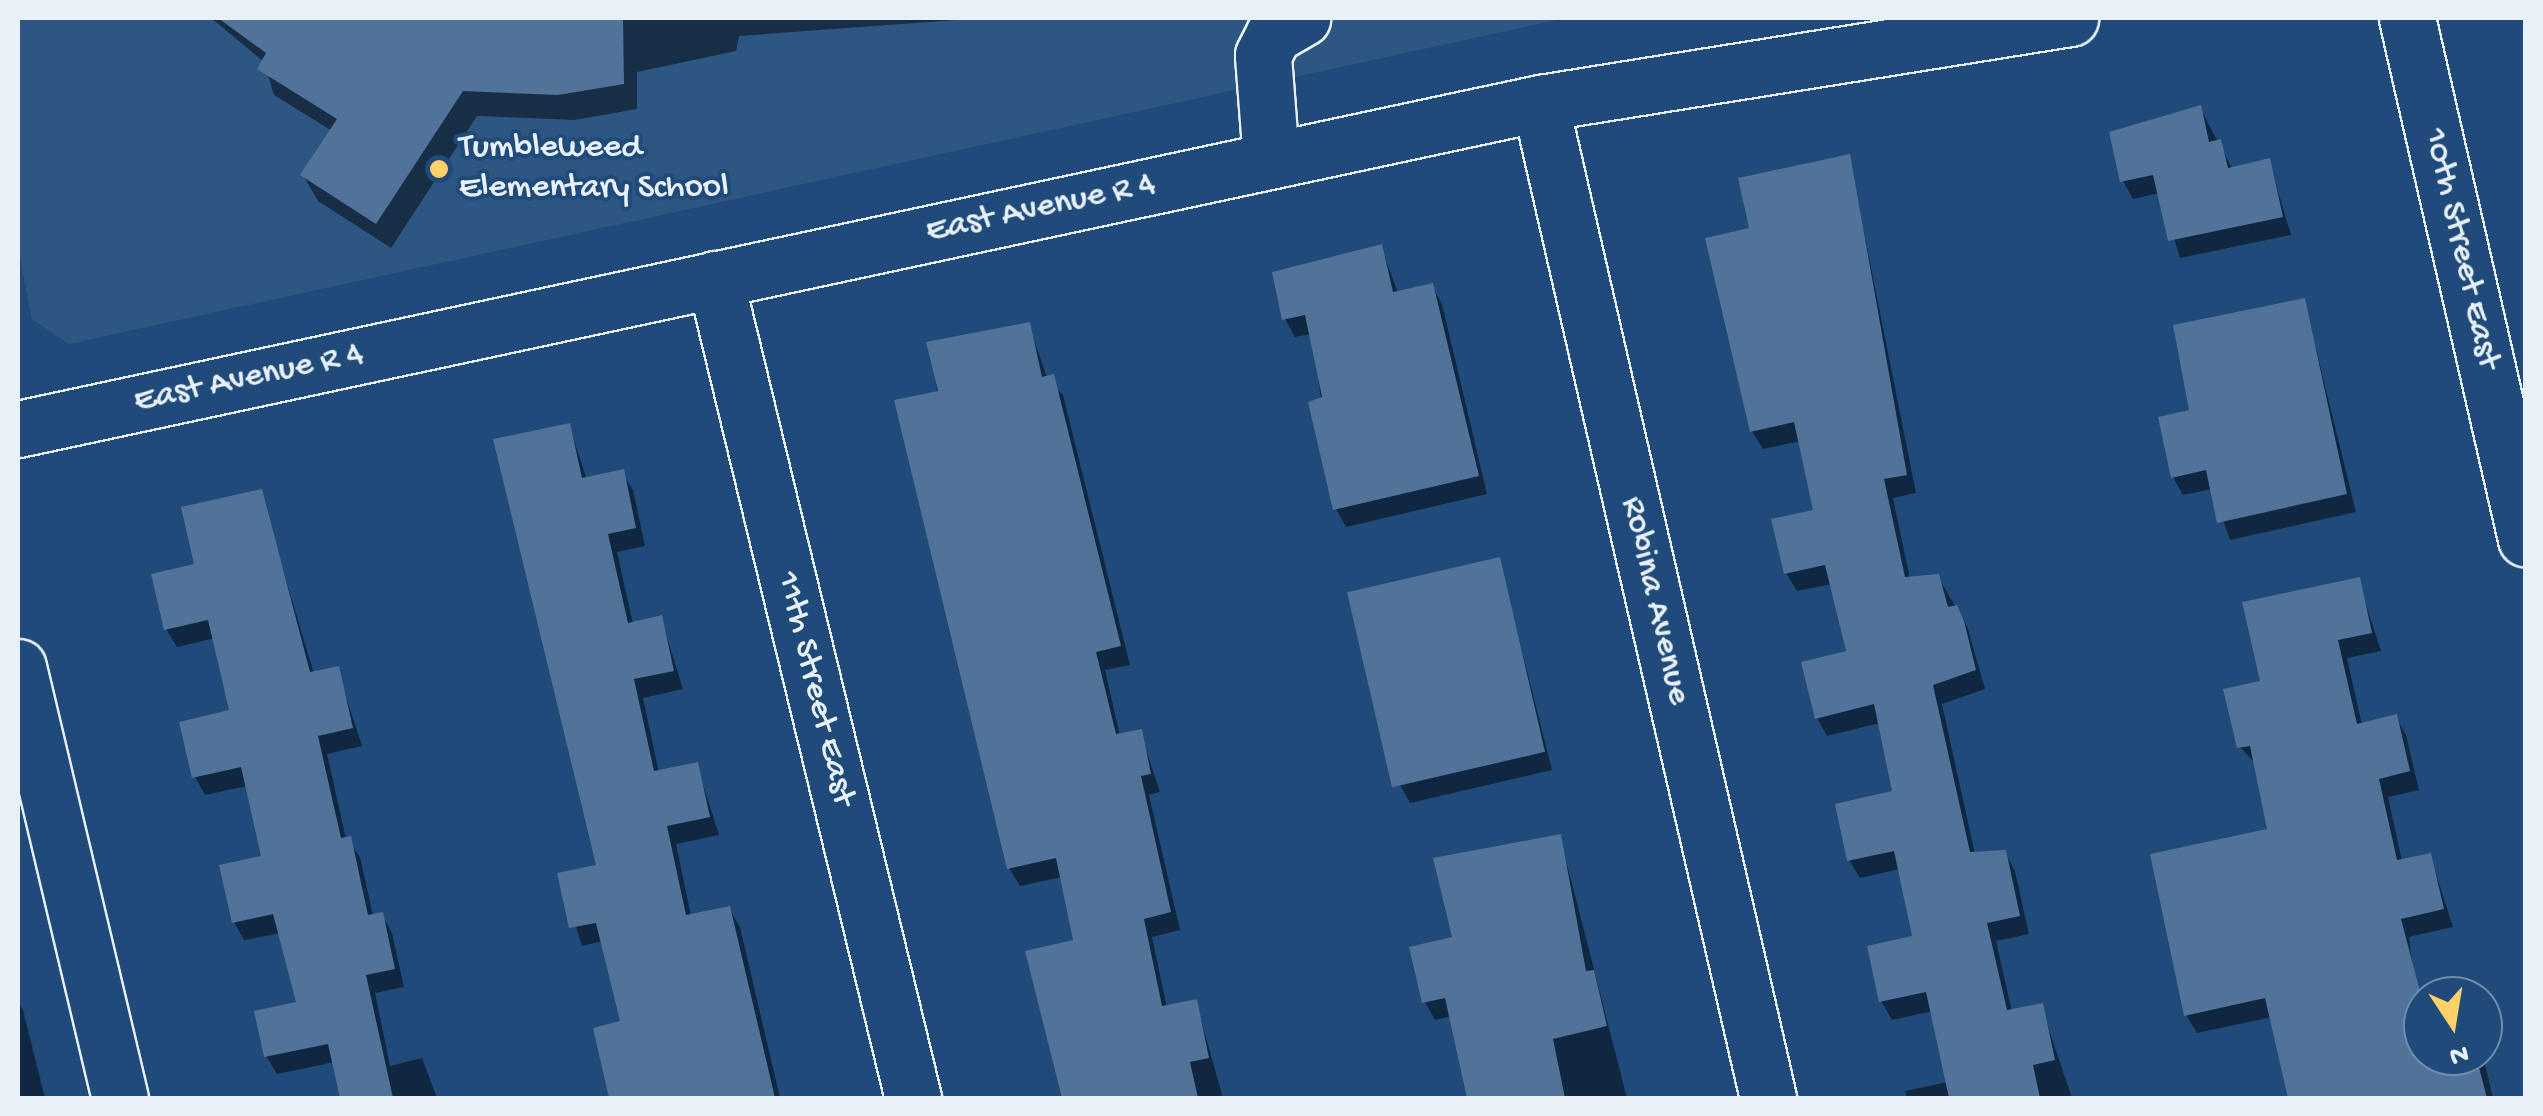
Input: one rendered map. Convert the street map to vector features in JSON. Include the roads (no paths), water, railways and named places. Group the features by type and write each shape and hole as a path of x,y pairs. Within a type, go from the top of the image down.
{"street":[{"path":"1271,160 1263,56 1273,35 1302,18"},
{"name":"East Avenue R 4","path":"18,430 1860,34 2070,18"},
{"name":"10th Street East","path":"2407,18 2526,538"},
{"name":"Robina Avenue","path":"1540,103 1768,1098"},
{"name":"11th Street East","path":"714,279 913,1098"},
{"path":"18,667 120,1098"}],"place":[{"name":"Tumbleweed Elementary School","path":"439,169"}]}
